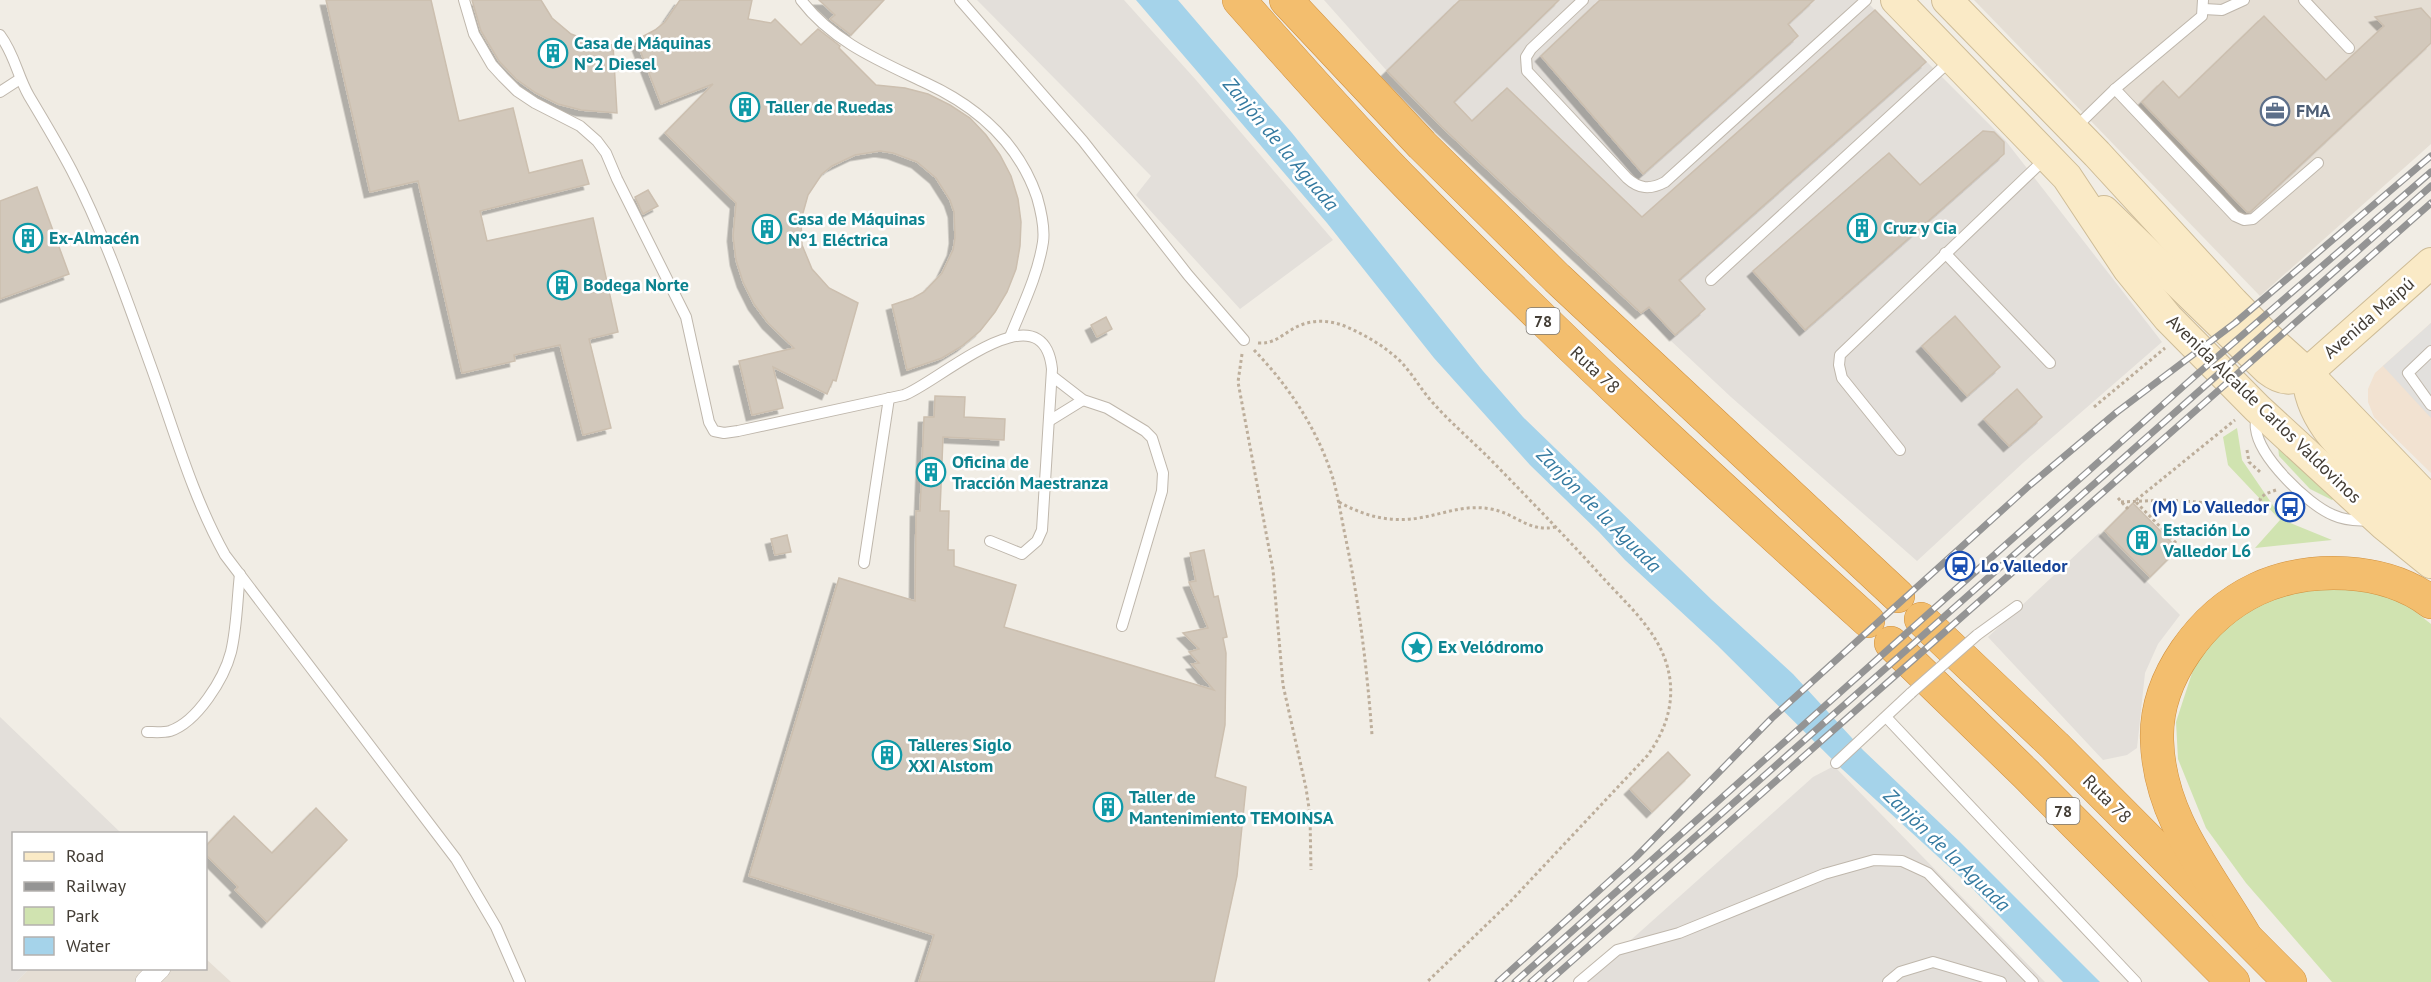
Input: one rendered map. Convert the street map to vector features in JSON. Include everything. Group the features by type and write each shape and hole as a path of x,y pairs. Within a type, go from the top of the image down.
{"highway":[{"name":"Ruta 78","path":"1239,0 1405,183 1499,277 1640,412 1868,621"},
{"name":"78","path":"1286,0 1422,145 1557,278 1898,596"},
{"path":"2245,936 2181,832 2163,788 2158,754 2158,720 2167,686 2175,670 2202,631 2226,608 2258,589 2285,579 2305,575 2340,574 2379,578 2405,587 2431,602"},
{"name":"Ruta 78","path":"1921,619 2055,746 2290,982"},
{"name":"78","path":"1892,643 2233,982"}],"main road":[{"path":"1897,0 1932,11 1952,6 2073,129 2233,302 2307,373 2431,502"},
{"name":"Avenida Alcalde Carlos Valdovinos","path":"1897,0 2057,167 2128,269 2249,416 2431,563"},
{"path":"2057,167 2268,370 2281,378 2290,380 2307,373"},
{"name":"Avenida Maipú","path":"2307,373 2431,263"},
{"path":"2307,373 2311,400 2328,431 2392,496 2431,540"}],"street":[{"path":"146,982 159,970"}],"lane":[{"path":"464,0 474,34 492,65 503,77 517,91 535,103 580,126 597,141 606,153 616,179 686,317 709,422 714,431 724,433 738,431 914,392 951,365 1020,334 1034,337 1044,345 1051,356 1052,376 1040,536 1022,554 990,541"},
{"path":"801,0 823,23 864,55 928,84 967,107 998,131 1023,163 1040,206 1044,240 1038,264 1010,337"},
{"path":"960,0 1083,141 1188,275 1244,340"},
{"path":"1583,0 1531,49 1526,57 1527,71 1634,185 1649,188 1665,182 1866,0"},
{"path":"2073,129 2115,89 2202,16 2204,4 2222,10 2244,0"},
{"path":"2304,0 2349,48"},
{"path":"0,35 11,50 20,79 72,171 90,210 149,362 195,494 217,540 240,574 456,859 488,912 520,982"},
{"path":"1711,280 1952,59"},
{"path":"0,92 20,79"},
{"path":"2115,89 2235,216 2244,220 2253,219 2318,163"},
{"path":"1900,450 1842,378 1839,365 1840,355 1946,253 2057,167"},
{"path":"1946,253 2050,363"},
{"path":"2431,351 2408,373 2431,405"},
{"path":"1052,376 1083,400 1107,408 1145,431 1152,438 1163,473 1162,491 1122,626"},
{"path":"864,563 889,398"},
{"path":"1049,421 1083,400"},
{"path":"147,732 169,732 186,723 202,706 219,679 231,653 240,574"},
{"path":"1836,763 1977,635 2017,606"},
{"path":"1886,717 2136,982"},
{"path":"1579,982 1617,950 1679,933 1824,874 1874,860 1902,861 1928,873 2032,982"},
{"path":"1888,982 1900,972 1933,962 2001,982"}],"path":[{"path":"1244,340 1263,344 1272,342 1299,325 1321,321 1341,324 1364,335 1388,351 1409,370 1432,402 1556,527 1650,631 1670,675 1671,696 1668,717 1656,744 1647,756 1509,903 1426,982"},
{"path":"2094,407 2183,333"},
{"path":"1244,340 1280,380 1310,425 1329,465 1339,502 1361,628 1372,735"},
{"path":"1244,340 1238,382 1273,570 1286,702 1306,788 1311,834 1311,870"},
{"path":"2135,501 2238,418 2249,416"},
{"path":"2246,442 2249,462 2264,476"},
{"path":"2271,483 2278,490"},
{"path":"2128,509 2119,500 2168,500 2264,507 2260,499 2265,494 2284,487"},
{"path":"2135,501 2176,543"},
{"path":"1339,502 1363,513 1390,519 1418,519 1460,507 1476,507 1504,512 1537,529 1556,527"}],"shaded area":[{"path":"977,0 1124,0 1333,240 1240,309 1136,195 1151,176"},
{"path":"1324,0 1865,0 2005,140 2162,342 2024,462 1917,561 1731,397 1442,127 1387,71"},
{"path":"1974,0 2431,0 2431,144 2260,296"},
{"path":"2431,323 2431,473 2374,417 2368,402 2368,389 2375,373"},
{"path":"2431,323 2431,418 2383,366"},
{"path":"2099,533 2180,615 2158,644 2145,673 2137,748 2127,755 2103,760 1988,637"},
{"path":"0,717 120,832 12,832 12,970 28,970 16,982 0,982"},
{"path":"1834,766 2045,982 1584,982 1813,777"},
{"path":"207,960 231,982 16,982 28,970 207,970"}],"green space":[{"path":"2237,428 2242,460 2283,520 2332,540 2255,548 2280,520 2228,465 2223,437"},
{"path":"2277,437 2335,497 2332,500 2310,489 2279,456"},
{"path":"2360,584 2402,601 2431,624 2431,982 2332,982 2246,883 2206,828 2178,759 2176,722 2194,667 2214,637 2270,596"}],"water":[{"name":"Zanjón de la Aguada","path":"1136,0 1178,0 1292,133 1483,371 1523,417 1712,600 1793,674 1863,750 1960,842 2100,982 2063,982 1969,885 1842,769 1530,465 1434,358 1327,223"}],"building":[{"path":"326,0 431,0 459,121 513,108 529,173 582,160 589,184 480,211 487,241 593,218 618,332 589,339 611,428 583,435 560,345 514,355 515,361 462,373 418,181 370,192"},
{"name":"Casa de Máquinas N°2 Diesel","path":"472,0 541,0 552,18 571,34 595,43 613,45 617,113 581,110 558,104 536,93 516,79 499,61 481,31"},
{"name":"Casa de Máquinas N°1 Eléctrica","path":"680,0 752,0 748,19 771,23 775,19 801,45 818,29 840,46 839,48 876,85 905,88 928,94 970,118 986,135 1011,176 1018,199 1021,222 1016,269 1007,292 980,331 962,346 942,358 907,370 892,305 924,292 942,273 953,250 954,212 950,200 936,178 917,162 880,151 855,155 832,166 822,174 808,195 801,220 802,245 812,269 829,288 858,303 836,381 833,380 827,394 773,367 783,408 752,415 739,361 794,348 768,323 754,304 743,282 736,260 733,236 736,203 665,133 713,84 661,104 636,40 665,22"},
{"path":"819,0 884,0 851,35 830,19 835,15"},
{"path":"1460,0 1559,0 1454,102 1472,121 1507,88 1642,217 1875,10 1926,62 1679,280 1705,309 1675,335 1649,307 1641,313 1442,127 1387,71"},
{"path":"1600,0 1814,0 1788,24 1798,36 1643,174 1541,56"},
{"name":"FMA","path":"2421,8 2431,19 2431,43 2250,212 2247,212 2142,102 2163,81 2179,98 2264,16 2326,80 2384,26 2375,17"},
{"name":"Cruz y Cia","path":"1983,131 1994,132 2004,142 2004,154 1805,330 1753,271 1889,153 1920,185"},
{"name":"Ex-Almacén","path":"37,187 69,274 0,299 0,201"},
{"path":"648,190 658,206 643,214 635,197"},
{"path":"1955,316 2000,367 1967,396 1922,346"},
{"path":"1106,317 1112,329 1097,337 1091,325"},
{"path":"2017,389 2042,417 2009,446 1984,419"},
{"path":"935,396 965,397 964,417 1005,419 1004,440 943,437 940,511 949,511 948,550 954,550 954,566 1016,585 1004,627 1214,690 1192,664 1199,663 1189,652 1199,649 1183,633 1208,628 1189,582 1196,581 1190,553 1204,550 1214,597 1218,596 1227,637 1223,638 1226,653 1225,725 1215,777 1246,787 1237,876 1214,982 919,982 934,935 749,876 839,578 915,601 916,511 920,511 924,417 934,417"},
{"name":"Estación Lo Valledor L6","path":"2133,503 2178,549 2150,577 2105,531"},
{"path":"787,535 791,552 775,555 771,539"},
{"path":"1668,752 1690,775 1652,812 1630,789"},
{"path":"316,808 347,840 267,922 235,890 238,887 207,856 207,845 234,816 272,853"}],"railway":[{"path":"1498,982 1636,857 1772,718 2030,485 2117,412 2235,323 2431,156"},
{"path":"1515,982 2195,376 2431,172"},
{"path":"1531,982 2431,186"},
{"path":"1548,982 2431,203"}],"place":[{"name":"Casa de Máquinas N°2 Diesel","path":"553,53"},
{"name":"Taller de Ruedas","path":"745,107"},
{"name":"FMA","path":"2275,111"},
{"name":"Cruz y Cia","path":"1862,228"},
{"name":"Casa de Máquinas N°1 Eléctrica","path":"767,229"},
{"name":"Ex-Almacén","path":"28,238"},
{"name":"Bodega Norte","path":"562,285"},
{"name":"Oficina de Tracción Maestranza","path":"931,472"},
{"name":"(M) Lo Valledor","path":"2290,507"},
{"name":"Estación Lo Valledor L6","path":"2142,540"},
{"name":"Lo Valledor","path":"1960,566"},
{"name":"Ex Velódromo","path":"1417,647"},
{"name":"Talleres Siglo XXI Alstom","path":"887,755"},
{"name":"Taller de Mantenimiento TEMOINSA","path":"1108,807"}]}
